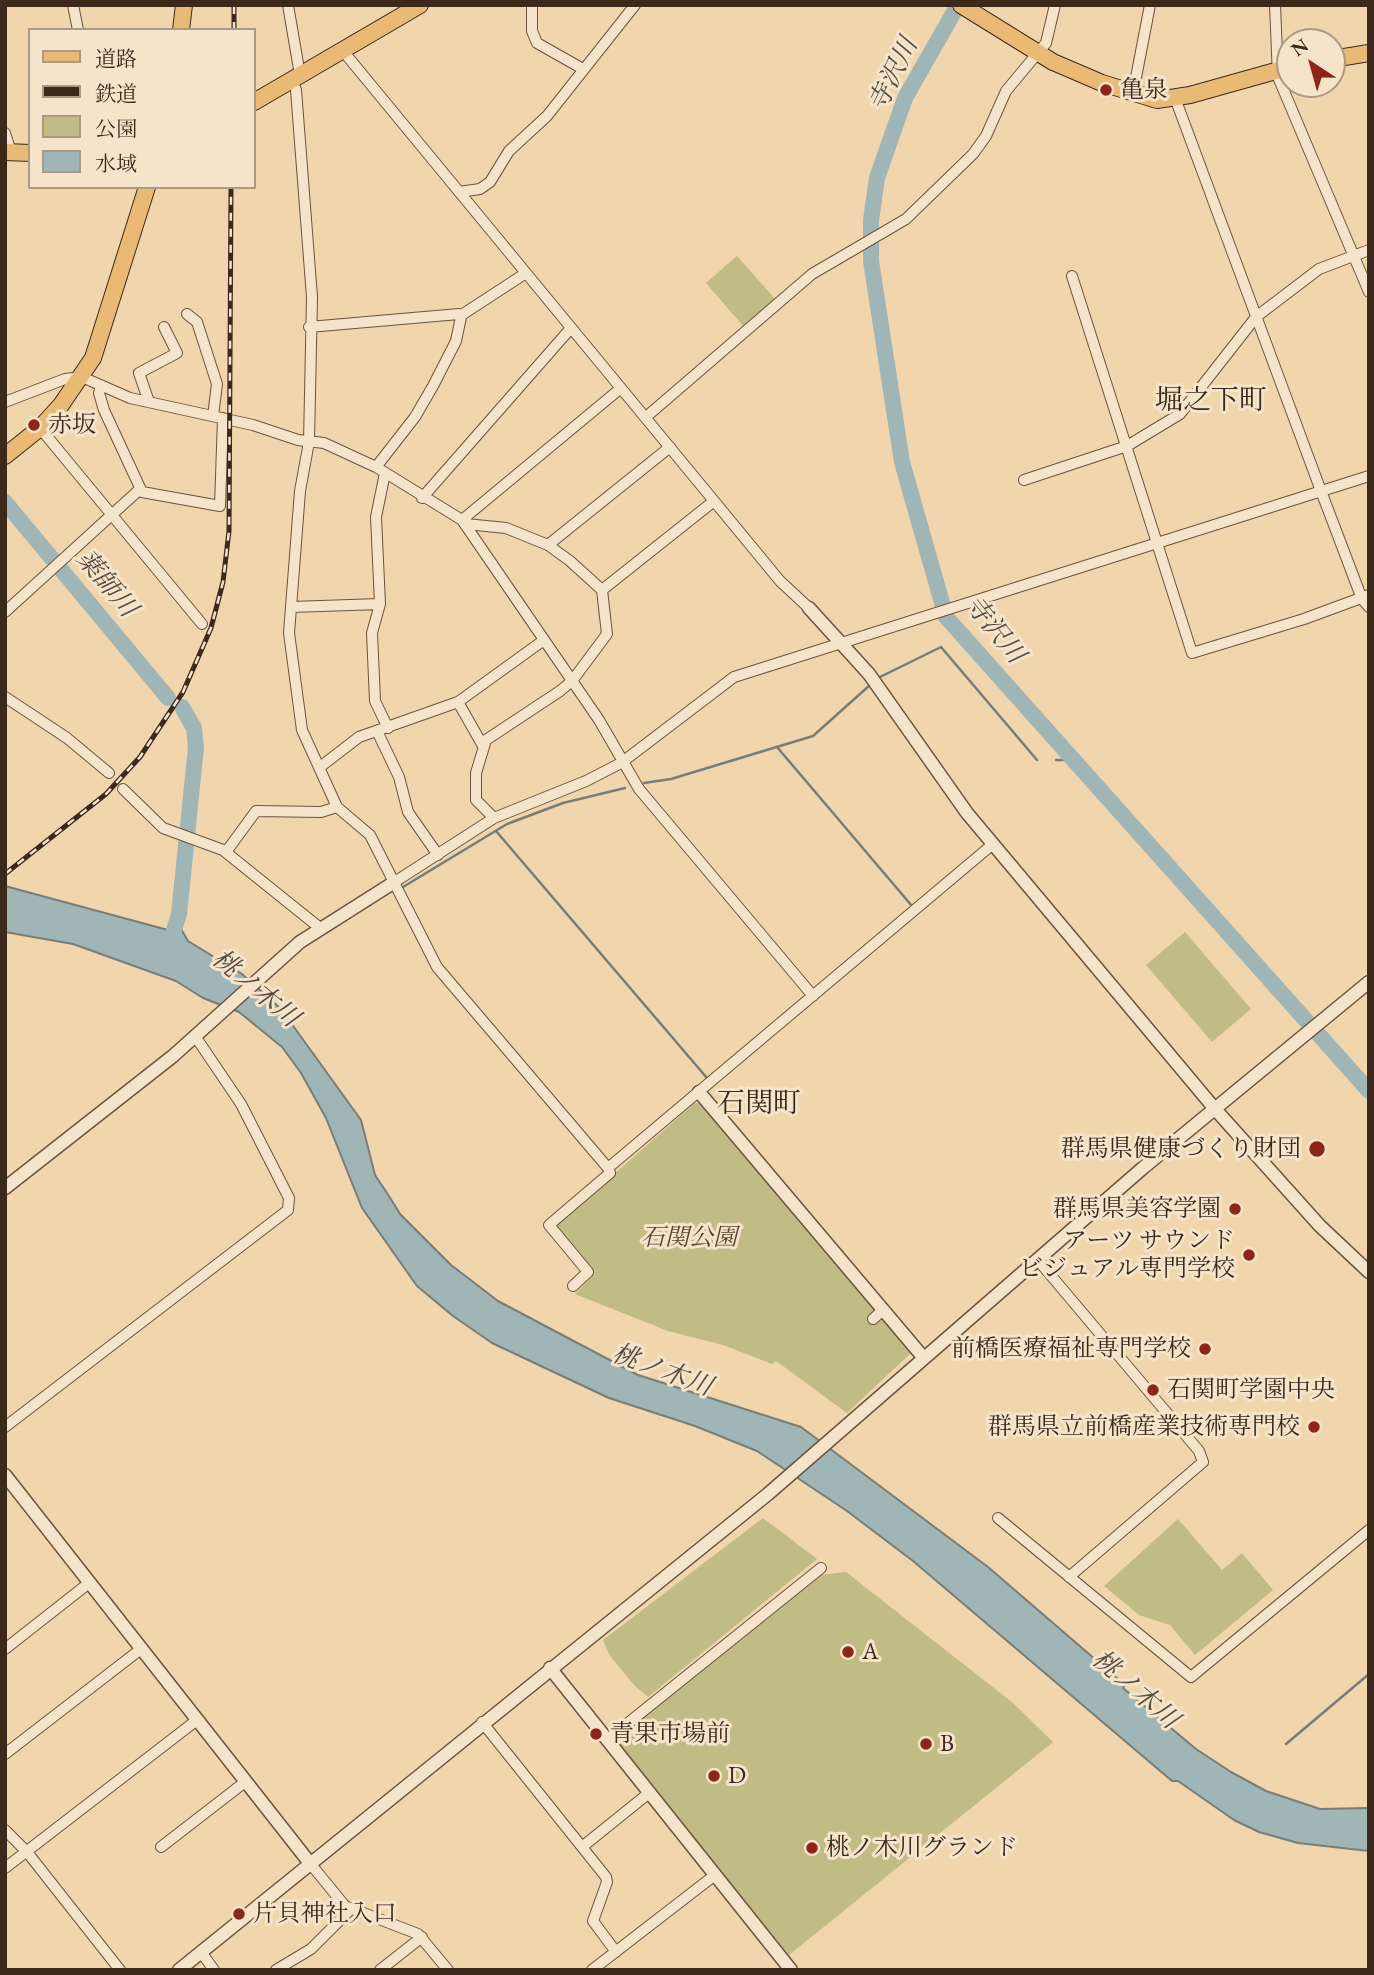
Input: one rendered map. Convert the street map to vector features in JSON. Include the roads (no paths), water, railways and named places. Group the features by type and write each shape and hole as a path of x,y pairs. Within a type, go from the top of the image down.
{"main road":[{"path":"181,28 184,5"},
{"path":"256,101 420,5"},
{"path":"967,9 1037,54 1157,100 1175,98 1276,69"},
{"path":"1346,57 1369,53"},
{"path":"8,152 28,153"},
{"path":"5,456 40,428 82,377 98,347 146,189"}],"street":[{"path":"73,5 78,28"},
{"path":"288,5 312,297 309,327 309,442 300,491 289,634 302,730 337,807 370,835 437,967 608,1168 610,1173 549,1225 589,1272 573,1286"},
{"path":"532,5 532,31 537,43 583,69"},
{"path":"459,192 480,189 490,182 509,151 547,116 635,5"},
{"path":"646,417 813,274 917,210 980,146 1006,91 1046,44 1055,5"},
{"path":"1133,93 1150,5"},
{"path":"1275,5 1278,28"},
{"path":"343,51 780,581 841,641 890,703 967,813 1215,1109 1320,1226 1369,1272"},
{"path":"1072,276 1192,653 1367,600 1321,491 1175,98"},
{"path":"1286,98 1369,292"},
{"path":"5,133 8,152"},
{"path":"1024,480 1127,446 1180,414 1256,317 1313,272 1369,250"},
{"path":"309,327 460,316 526,273"},
{"path":"139,490 220,506 217,384 197,322 187,314"},
{"path":"388,728 375,702 372,633 380,604 376,517 380,470 433,386 456,341 460,316"},
{"path":"149,402 139,373 177,353 164,327"},
{"path":"422,498 571,328"},
{"path":"5,402 65,379 82,377 149,402 218,417 309,442 324,443 380,470 464,522 506,528 548,545 602,590 607,634 572,681 483,746 476,773 476,800 494,818"},
{"path":"101,385 99,393 104,410 139,490"},
{"path":"464,522 621,388"},
{"path":"40,428 202,624"},
{"path":"548,545 670,447"},
{"path":"5,1188 199,1033 273,964 320,928 494,818 586,781 621,762 734,677 1369,476"},
{"path":"5,612 139,490"},
{"path":"602,590 714,501"},
{"path":"464,522 599,720 639,789 813,996"},
{"path":"292,607 380,604"},
{"path":"320,767 359,737 458,702 544,640"},
{"path":"5,697 67,738 109,773"},
{"path":"458,702 483,746"},
{"path":"377,731 399,777 408,812 438,855"},
{"path":"123,789 157,824 178,835 226,852 320,928"},
{"path":"226,852 256,811 321,812 337,807"},
{"path":"608,1168 993,844"},
{"path":"179,1970 482,1722 775,1488 1037,1259 1369,982"},
{"path":"5,1427 288,1210 289,1198 242,1104 199,1033"},
{"path":"699,1092 878,1315 923,1357"},
{"path":"1037,1259 1199,1451 1203,1462 1069,1577"},
{"path":"5,1475 339,1901 351,1909 422,1937 448,1970"},
{"path":"998,1518 1191,1677 1369,1530"},
{"path":"607,1740 821,1568"},
{"path":"5,1649 89,1583"},
{"path":"5,1754 141,1649"},
{"path":"550,1668 791,1970"},
{"path":"5,1868 197,1720"},
{"path":"482,1722 607,1879 593,1921 616,1952"},
{"path":"162,1847 245,1782"},
{"path":"582,1847 649,1793"},
{"path":"5,1830 27,1852 120,1970"},
{"path":"592,1970 715,1875"},
{"path":"276,1970 311,1949 351,1909"},
{"path":"380,1970 422,1937"},
{"path":"201,1952 214,1970"}],"water":[{"name":"桃ノ木川","path":"5,886 168,930 177,922 188,941 242,974 281,1009 361,1120 375,1175 400,1214 451,1265 498,1301 638,1375 801,1427 988,1567 1125,1685 1123,1688 1196,1749 1266,1791 1320,1809 1369,1808 1369,1851 1298,1843 1259,1832 1234,1820 1178,1781 1172,1781 913,1561 847,1511 757,1451 695,1426 609,1398 492,1343 453,1316 417,1286 362,1208 326,1118 301,1073 282,1047 239,1012 203,998 176,981 73,944 5,932"}],"waterway":[{"name":"寺沢川","path":"958,5 905,98 877,178 871,220 871,261 902,462 946,617 1369,1091"},
{"name":"薬師川","path":"5,502 168,698"},
{"path":"878,678 941,647 1037,760"},
{"path":"644,783 671,779 813,736 870,685"},
{"name":"薬師川","path":"170,943 179,914 196,747 194,728 182,707"},
{"path":"777,747 912,906"},
{"path":"1056,760 1076,760"},
{"path":"403,887 507,824 563,803 625,788"},
{"path":"496,831 707,1078"},
{"path":"1286,1744 1369,1674"}],"railway":[{"path":"234,5 234,28"},
{"path":"5,874 106,794 140,757 183,692 211,628 223,582 229,531 231,189"}],"place":[{"name":"亀泉","path":"1106,90"},
{"name":"赤坂","path":"34,425"},
{"name":"群馬県健康づくり財団","path":"1317,1149"},
{"name":"群馬県美容学園","path":"1235,1209"},
{"name":"アーツ サウンド ビジュアル専門学校","path":"1249,1255"},
{"name":"前橋医療福祉専門学校","path":"1205,1349"},
{"name":"石関町学園中央","path":"1153,1390"},
{"name":"群馬県立前橋産業技術専門校","path":"1314,1427"},
{"name":"A","path":"848,1652"},
{"name":"青果市場前","path":"596,1734"},
{"name":"B","path":"926,1744"},
{"name":"D","path":"714,1776"},
{"name":"桃ノ木川グランド","path":"812,1848"},
{"name":"片貝神社入口","path":"239,1914"}],"district":[{"name":"堀之下町","path":"1211,401"},
{"name":"石関町","path":"759,1104"}],"park label":[{"name":"石関公園","path":"689,1238"}]}
